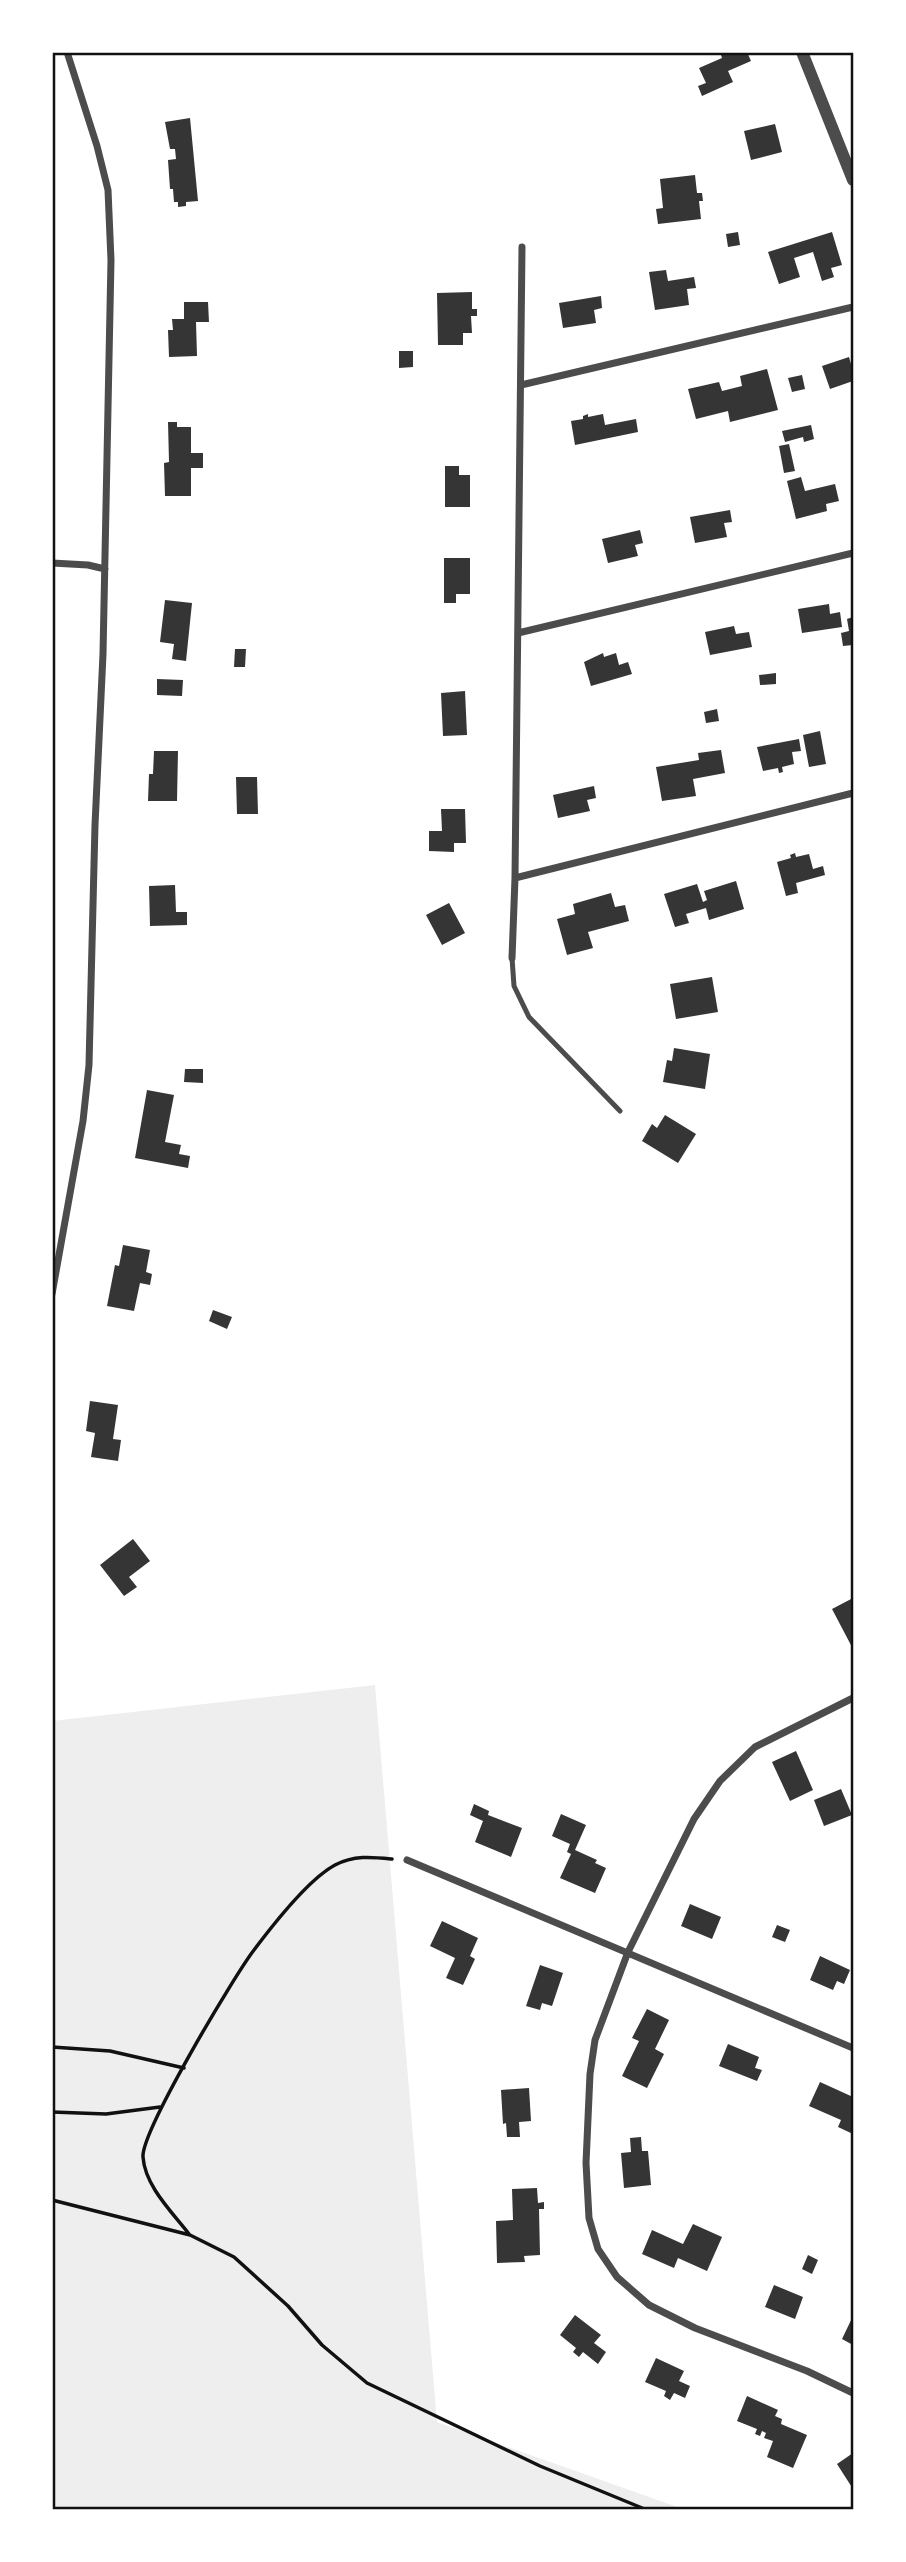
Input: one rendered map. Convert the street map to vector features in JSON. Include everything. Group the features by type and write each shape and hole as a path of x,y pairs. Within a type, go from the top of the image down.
{"street":[{"path":"52,1294 83,1121 89,1065 105,569 111,218 108,190 97,146 67,52"},
{"path":"803,52 853,180"},
{"path":"512,958 522,247"},
{"path":"521,385 853,307"},
{"path":"518,633 853,554"},
{"path":"52,563 105,569"},
{"path":"515,878 853,793"},
{"path":"853,1699 755,1747 720,1781 694,1819 628,1952 595,2040 590,2074 586,2163 589,2218 598,2249 617,2277 649,2305 695,2328 807,2371 853,2393"},
{"path":"407,1860 853,2048"}],"lane":[{"path":"512,958 514,986 529,1017 620,1111"}],"path":[{"path":"190,2235 159,2196 146,2172 142,2153 160,2107 253,1951 309,1886 334,1866 360,1856 407,1860"},
{"path":"52,2047 110,2050 184,2068"},
{"path":"52,2112 106,2114 160,2107"},
{"path":"52,2200 190,2235 234,2257 288,2306 322,2346 367,2384 540,2466 647,2510"}],"shaded area":[{"path":"375,1685 437,2422 683,2509 53,2509 52,1721"}],"building":[{"path":"720,52 747,52 751,61 728,71 733,82 702,96 698,86 706,83 699,68 722,58"},
{"path":"190,118 198,201 186,202 186,206 178,207 178,202 174,202 173,189 170,189 168,160 176,159 175,149 170,149 165,122"},
{"path":"775,124 782,152 751,160 744,131"},
{"path":"695,175 697,193 702,193 703,201 699,201 701,219 658,224 656,209 663,208 660,179"},
{"path":"738,232 740,245 728,247 726,234"},
{"path":"832,232 842,265 831,268 834,277 822,281 813,252 794,258 800,277 779,284 768,252"},
{"path":"666,270 668,281 694,277 696,288 687,289 689,305 655,310 649,272"},
{"path":"472,292 472,309 477,309 477,316 471,316 472,333 463,333 463,345 438,345 437,293"},
{"path":"601,296 602,308 594,310 596,323 563,328 559,303"},
{"path":"184,302 208,302 209,322 196,322 197,356 169,357 168,330 173,330 172,319 184,319"},
{"path":"399,351 413,351 413,367 399,368"},
{"path":"849,357 853,381 830,389 822,366"},
{"path":"767,369 778,410 730,422 728,411 696,419 688,389 719,382 722,391 742,386 740,376"},
{"path":"802,375 805,389 792,392 788,378"},
{"path":"588,414 588,417 603,414 605,425 636,419 638,432 575,445 571,421 583,419 583,416"},
{"path":"168,422 177,422 177,427 191,427 191,453 203,453 203,468 191,468 191,496 165,496 164,463 169,462"},
{"path":"811,425 814,439 804,442 803,437 785,442 782,431"},
{"path":"789,444 795,471 784,473 779,446"},
{"path":"445,466 459,466 459,475 470,475 470,507 445,507"},
{"path":"801,477 805,491 835,484 839,501 826,504 827,511 796,519 787,481"},
{"path":"730,510 732,522 724,523 727,537 695,543 690,517"},
{"path":"640,530 643,543 635,545 638,556 608,563 602,539"},
{"path":"444,558 470,558 470,594 456,594 456,603 444,603"},
{"path":"165,600 192,603 186,661 172,659 174,644 160,642"},
{"path":"829,604 830,614 840,612 842,627 802,633 798,609"},
{"path":"853,617 853,645 843,646 841,633 849,631 847,619"},
{"path":"734,626 736,634 749,632 752,647 710,655 705,632"},
{"path":"235,649 246,649 245,667 234,667"},
{"path":"603,653 604,657 616,653 619,665 628,662 632,674 591,686 584,662"},
{"path":"776,673 776,684 760,685 759,675"},
{"path":"157,679 183,680 182,696 157,695"},
{"path":"465,691 467,735 443,736 441,693"},
{"path":"717,709 719,721 706,723 704,712"},
{"path":"820,731 826,764 809,767 803,735"},
{"path":"799,739 801,751 792,752 794,764 782,767 783,772 779,773 778,768 763,771 757,747"},
{"path":"721,750 725,773 693,779 696,796 662,801 656,767 699,760 698,753"},
{"path":"154,751 178,751 177,801 148,801 149,774 153,774"},
{"path":"236,777 257,777 258,814 237,814"},
{"path":"594,786 596,798 587,800 590,811 558,818 553,795"},
{"path":"441,809 465,809 466,843 454,843 454,852 429,851 429,831 442,831"},
{"path":"795,853 796,857 809,854 813,869 823,866 825,875 796,883 798,893 786,896 777,862 791,858 790,855"},
{"path":"736,881 744,909 709,920 706,908 686,914 689,923 675,927 664,894 697,884 703,902 707,900 704,891"},
{"path":"175,885 176,912 187,912 187,925 150,926 149,886"},
{"path":"611,893 615,907 625,905 629,921 588,932 593,948 567,955 557,919 575,914 573,904"},
{"path":"449,903 465,933 442,945 426,915"},
{"path":"712,977 718,1012 676,1019 670,984"},
{"path":"674,1048 710,1054 705,1089 663,1082 667,1060 672,1061"},
{"path":"185,1069 203,1069 203,1083 184,1082"},
{"path":"147,1090 174,1095 165,1142 181,1145 179,1154 190,1156 188,1168 135,1158"},
{"path":"665,1115 696,1134 678,1163 642,1141 652,1124 657,1128"},
{"path":"123,1245 150,1250 146,1272 152,1274 150,1285 140,1283 134,1311 107,1306 115,1265 119,1266"},
{"path":"213,1310 232,1317 227,1329 209,1321"},
{"path":"90,1401 118,1405 113,1439 121,1440 118,1461 91,1457 95,1433 86,1431"},
{"path":"133,1539 150,1561 129,1577 137,1587 124,1596 100,1565"},
{"path":"853,1598 853,1649 832,1609"},
{"path":"796,1751 813,1790 790,1801 772,1762"},
{"path":"841,1789 852,1815 824,1826 814,1800"},
{"path":"474,1804 489,1811 488,1815 522,1828 511,1857 475,1842 483,1821 470,1815"},
{"path":"561,1814 586,1825 575,1850 597,1860 595,1863 606,1868 595,1893 560,1878 571,1854 567,1852 570,1844 552,1836"},
{"path":"690,1904 721,1917 712,1939 681,1926"},
{"path":"442,1921 478,1938 470,1956 475,1959 463,1985 446,1978 455,1958 430,1946"},
{"path":"777,1925 790,1930 785,1942 772,1937"},
{"path":"820,1956 850,1970 844,1984 837,1981 833,1990 810,1980"},
{"path":"540,1965 563,1973 552,2006 542,2003 540,2010 526,2006"},
{"path":"647,2009 669,2020 655,2049 664,2054 647,2088 622,2076 639,2041 632,2038"},
{"path":"728,2044 759,2057 755,2068 762,2070 757,2081 719,2066"},
{"path":"820,2082 853,2097 853,2134 838,2127 841,2120 809,2106"},
{"path":"529,2088 531,2121 519,2122 520,2137 507,2137 506,2123 503,2124 501,2090"},
{"path":"641,2137 642,2151 648,2151 651,2185 624,2188 621,2153 631,2152 630,2138"},
{"path":"537,2188 538,2203 544,2202 544,2209 539,2209 540,2255 524,2256 525,2262 497,2263 496,2221 513,2220 512,2189"},
{"path":"693,2224 722,2237 707,2271 678,2258 674,2268 642,2254 652,2230 683,2244"},
{"path":"808,2255 818,2260 812,2274 802,2269"},
{"path":"774,2285 803,2297 795,2319 765,2307"},
{"path":"575,2315 601,2335 594,2343 606,2352 598,2364 583,2352 579,2357 573,2352 576,2348 560,2335"},
{"path":"853,2316 853,2345 842,2339"},
{"path":"656,2358 684,2371 679,2381 690,2386 685,2398 674,2393 670,2400 664,2396 666,2391 645,2382"},
{"path":"747,2396 778,2410 775,2416 782,2419 781,2424 807,2435 793,2468 767,2457 773,2441 764,2438 766,2433 762,2431 760,2436 755,2434 757,2429 737,2421"},
{"path":"853,2453 853,2489 837,2464"}]}
